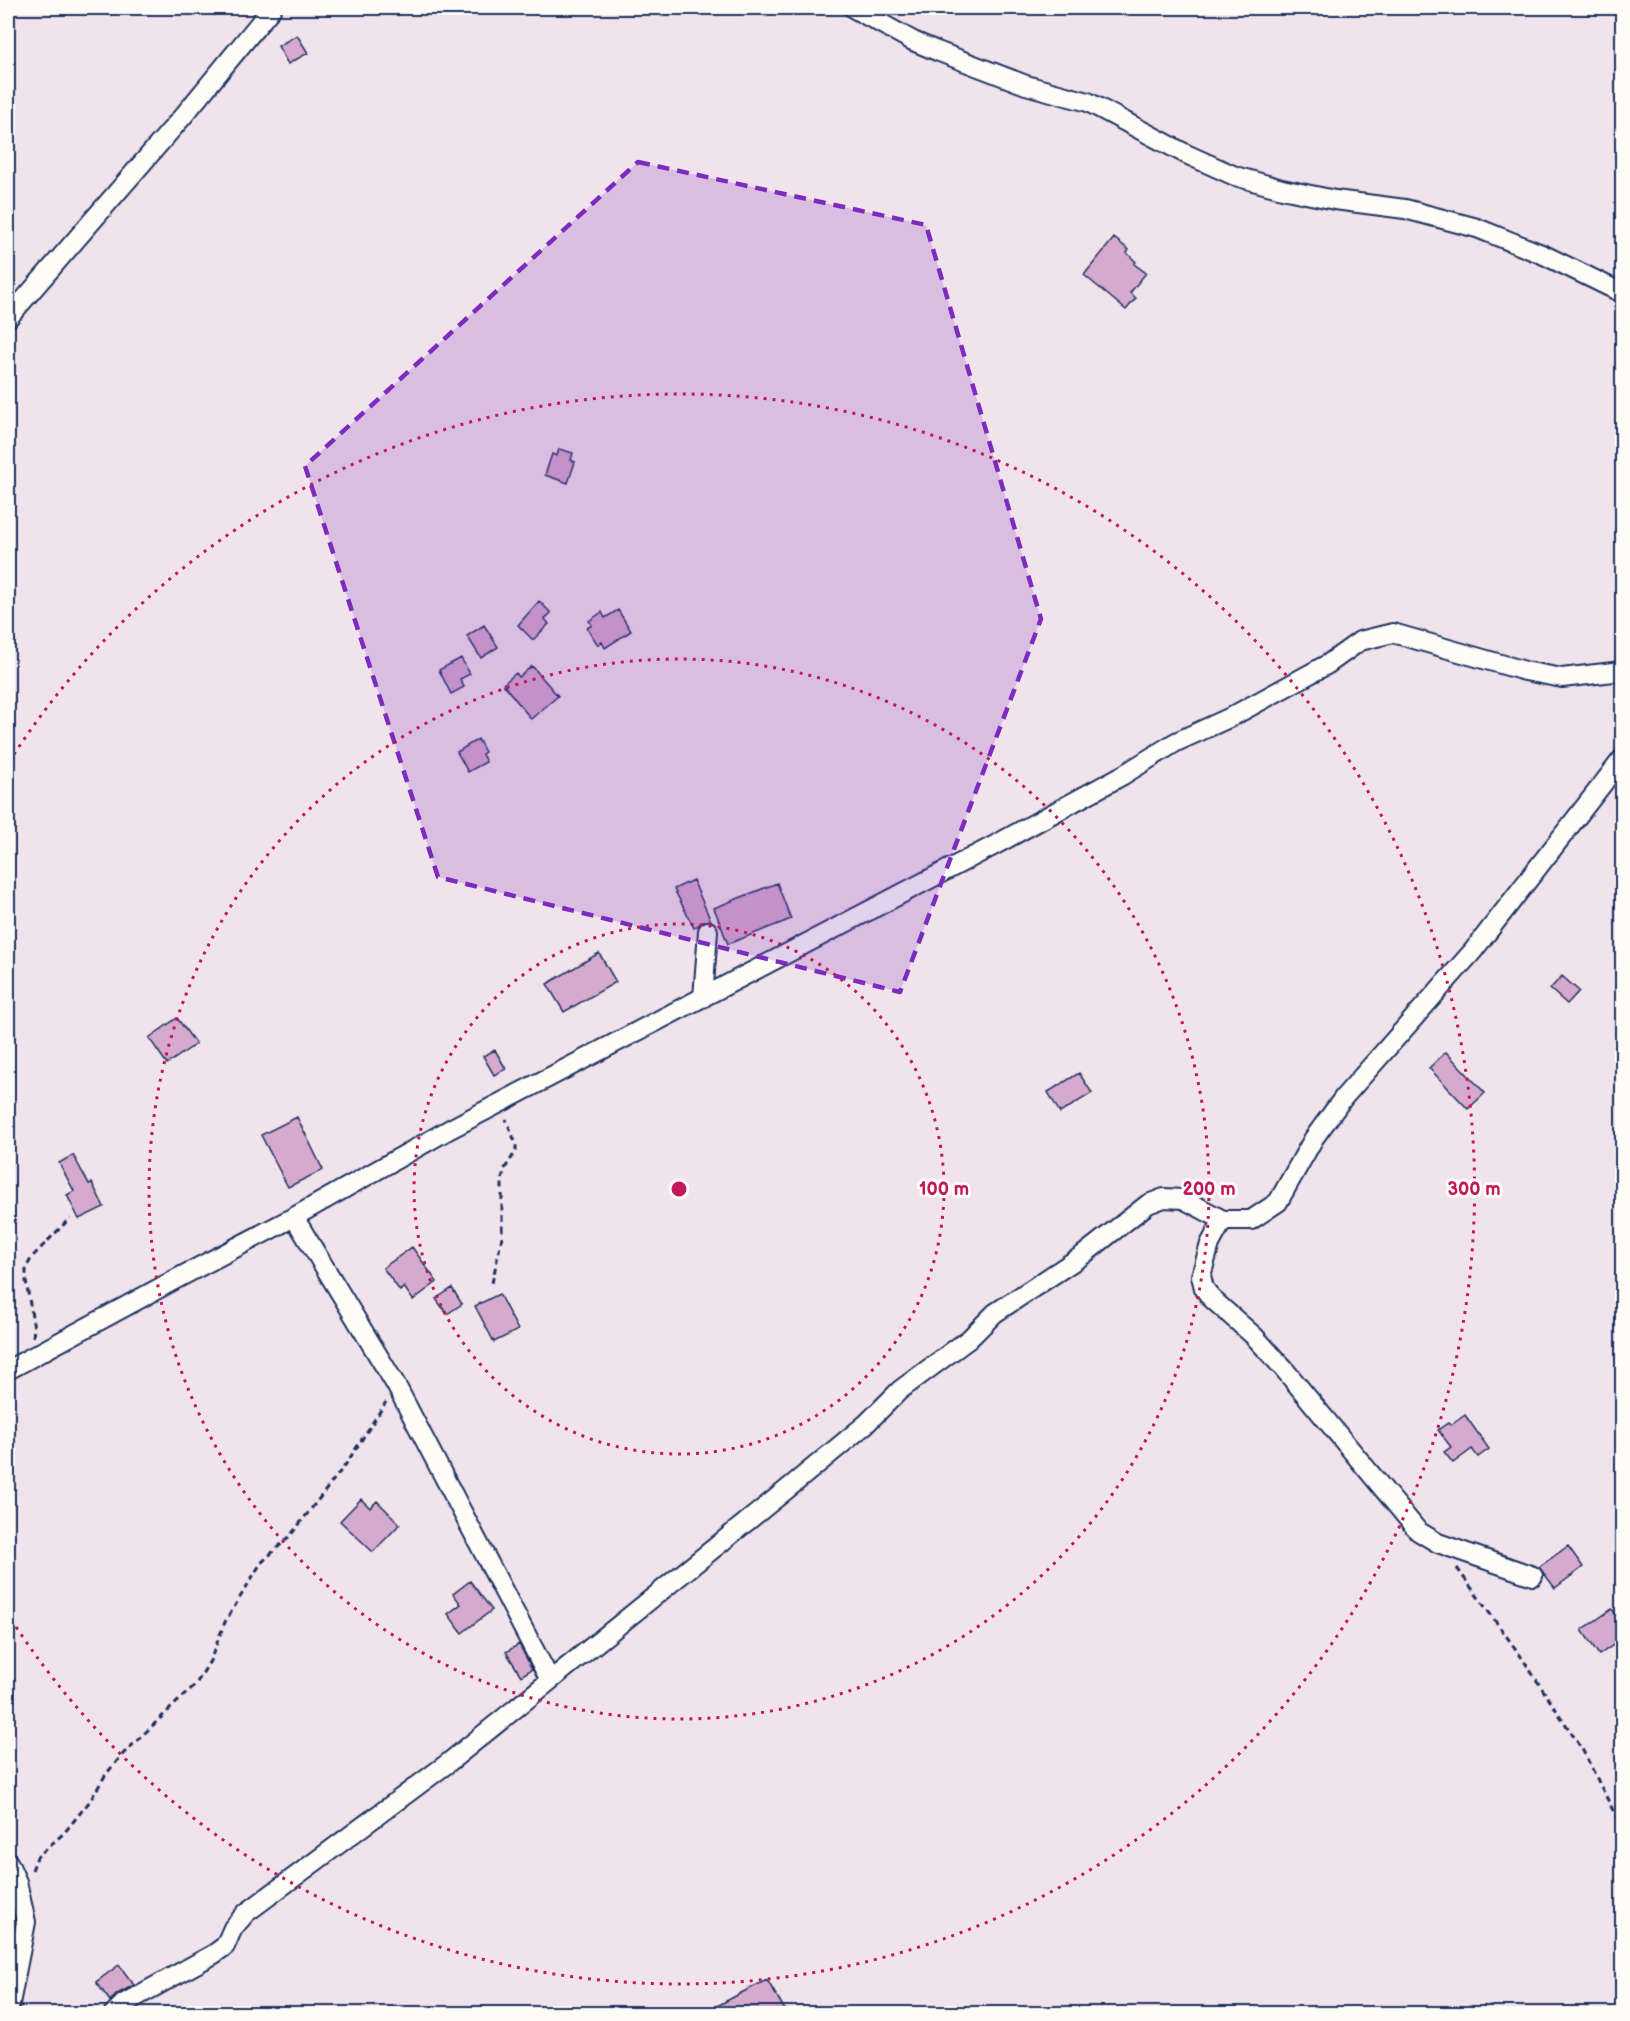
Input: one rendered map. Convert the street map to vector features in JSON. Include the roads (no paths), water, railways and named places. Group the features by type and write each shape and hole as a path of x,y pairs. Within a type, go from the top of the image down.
{"street":[{"path":"8,318 184,115 272,8"},
{"path":"853,8 913,41 937,51 1026,86 1089,102 1186,154 1235,176 1335,201 1405,209 1477,228 1544,255 1623,293"},
{"path":"8,1370 294,1217 450,1129 1033,824 1123,775 1176,742 1231,717 1328,664 1360,641 1393,633 1525,671 1562,678 1623,670"},
{"path":"113,2013 123,2004 225,1946 233,1928 246,1913 447,1763 791,1486 866,1424 900,1390 969,1339 995,1313 1083,1255 1148,1204 1164,1198 1183,1199 1222,1220 1251,1220 1278,1202 1314,1138 1344,1097 1473,951 1623,759"},
{"path":"703,998 708,931"},
{"path":"294,1217 396,1385 550,1680"},
{"path":"1222,1220 1210,1244 1202,1276 1204,1288 1211,1298 1254,1336 1284,1369 1418,1531 1438,1543 1533,1576"},
{"path":"8,1862 17,1882 26,1922 8,2013"}]}
